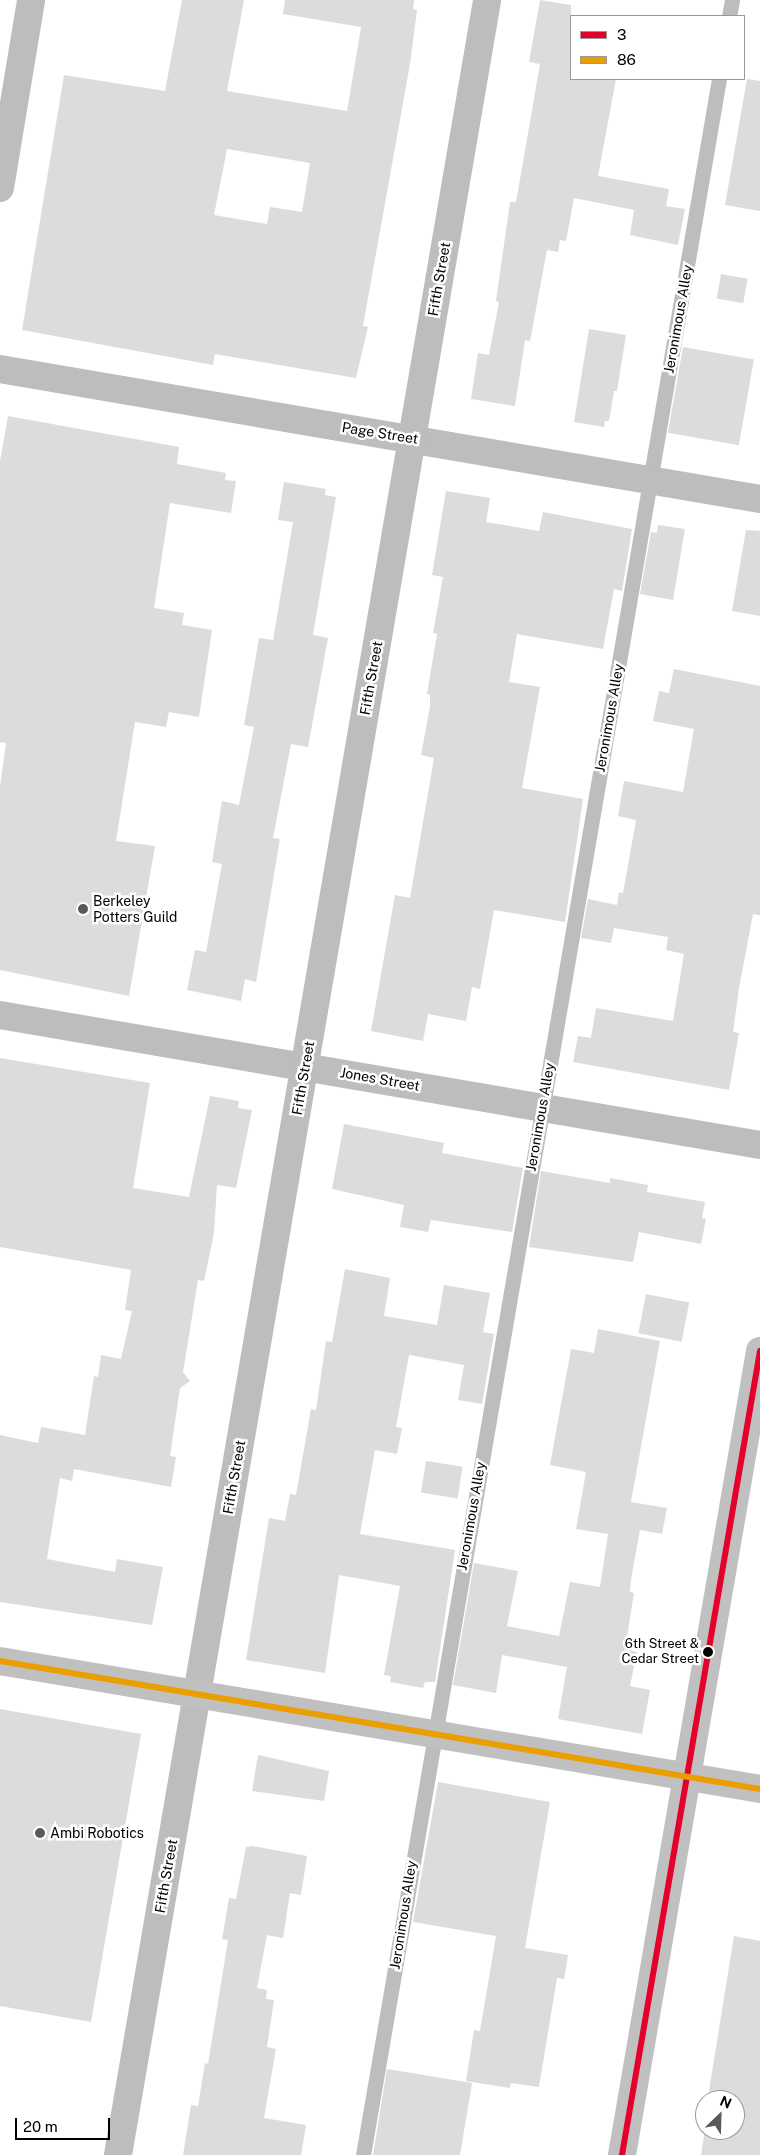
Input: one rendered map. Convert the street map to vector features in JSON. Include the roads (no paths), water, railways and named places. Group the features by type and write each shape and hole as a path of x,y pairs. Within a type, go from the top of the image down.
{"street":[{"path":"0,188 31,0"},
{"name":"Fifth Street","path":"118,2155 487,0"},
{"name":"Page Street","path":"0,369 760,498"},
{"name":"Jones Street","path":"0,1015 305,1065 760,1145"},
{"path":"622,2155 760,1351"},
{"path":"0,1661 433,1736 760,1789"}],"lane":[{"path":"729,15 732,0"},
{"name":"Jeronimous Alley","path":"363,2155 433,1736 719,80"}],"place":[{"name":"Berkeley Potters Guild","path":"83,909"},
{"name":"6th Street & Cedar Street","path":"708,1652"},
{"name":"Ambi Robotics","path":"40,1833"}]}
